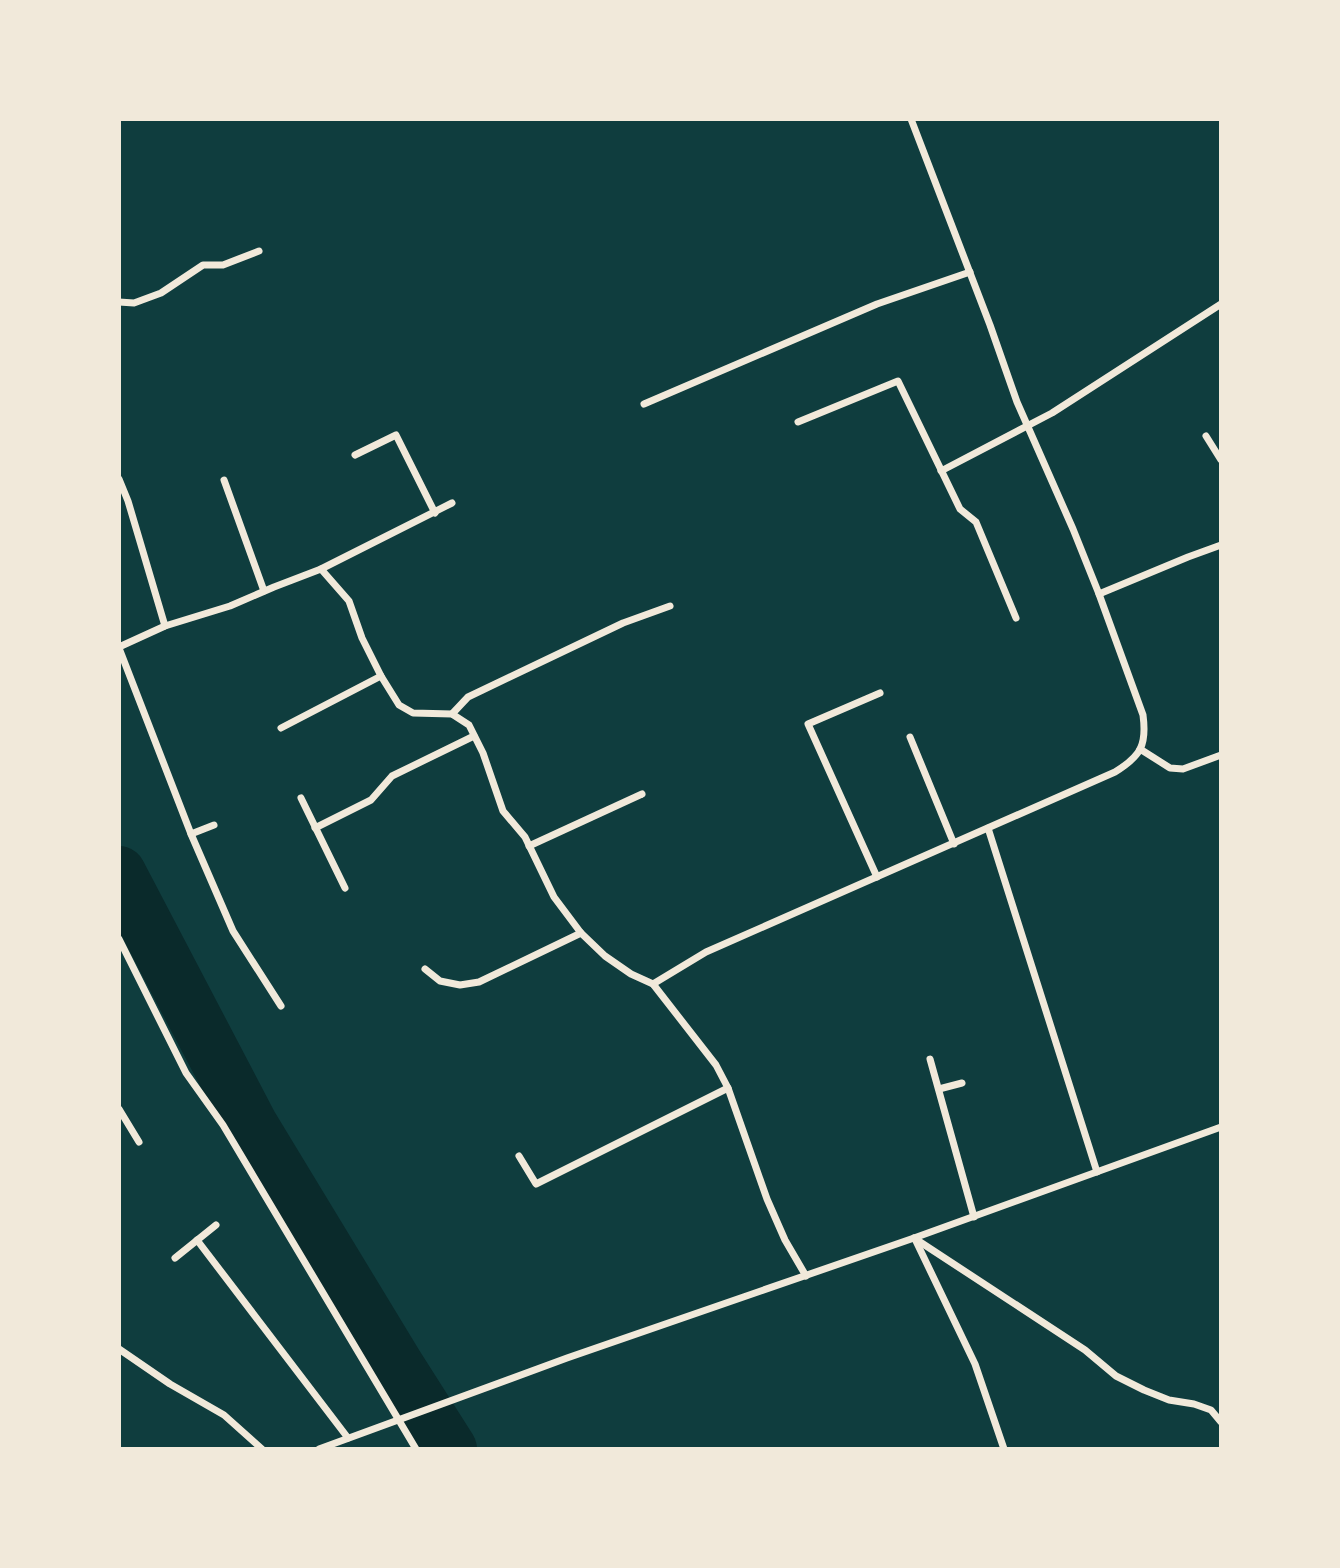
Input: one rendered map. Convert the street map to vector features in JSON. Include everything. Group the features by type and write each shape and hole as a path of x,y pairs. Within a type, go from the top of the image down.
{"street":[{"path":"653,984 706,952 1115,772 1131,763 1140,749 1145,733 1143,715 1099,594 1017,402 911,119"},
{"path":"119,302 134,303 161,293 203,265 223,265 259,251"},
{"path":"644,404 877,304 970,272"},
{"path":"941,471 1052,413 1221,304"},
{"path":"798,422 898,381 960,509 976,522 1016,618"},
{"path":"355,455 396,435 435,513"},
{"path":"1206,436 1221,460"},
{"path":"119,479 166,626"},
{"path":"225,480 264,592"},
{"path":"281,1006 233,931 191,834 119,648 166,626 230,606 321,569 452,503"},
{"path":"1099,594 1221,545"},
{"path":"321,569 349,601 362,638 399,705 413,713 452,714 469,725 503,811 525,838 554,897 581,933 605,956 631,974 653,984 716,1065 728,1088 767,1199 785,1240 806,1276"},
{"path":"452,714 468,697 623,624 670,606"},
{"path":"281,728 381,676"},
{"path":"877,877 808,724 880,692"},
{"path":"315,828 371,800 392,776 474,736"},
{"path":"910,737 954,844"},
{"path":"1140,749 1170,768 1183,769 1221,755"},
{"path":"529,846 642,794"},
{"path":"301,798 345,888"},
{"path":"191,834 214,825"},
{"path":"988,828 1097,1172"},
{"path":"425,968 440,981 460,985 479,982 581,933"},
{"path":"119,939 186,1073 223,1125 402,1419 415,1449"},
{"path":"930,1059 974,1217"},
{"path":"939,1089 962,1083"},
{"path":"519,1156 536,1184 728,1088"},
{"path":"119,1109 139,1142"},
{"path":"319,1449 567,1358 974,1217 1221,1127"},
{"path":"175,1258 216,1225"},
{"path":"914,1238 1085,1350 1116,1376 1169,1401 1194,1404 1211,1410 1221,1422"},
{"path":"914,1238 975,1364 1004,1449"},
{"path":"197,1240 348,1438"},
{"path":"119,1349 170,1384 225,1415 262,1449"}],"waterway":[{"path":"119,873 251,1125 450,1449"}]}
